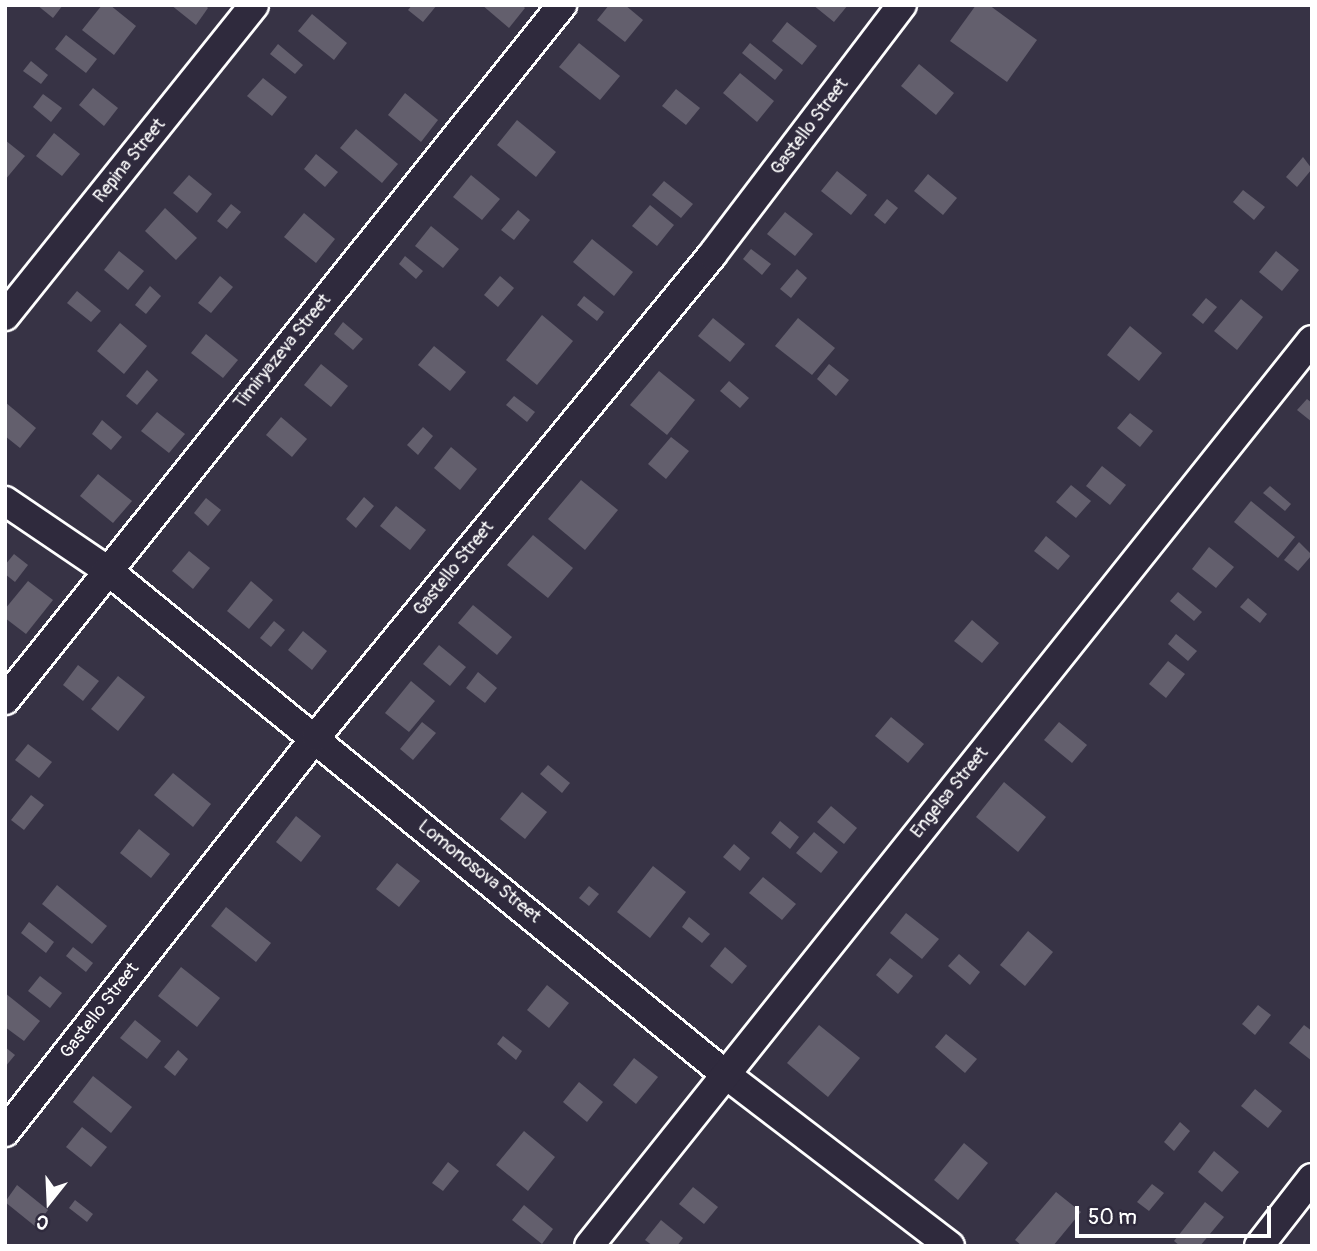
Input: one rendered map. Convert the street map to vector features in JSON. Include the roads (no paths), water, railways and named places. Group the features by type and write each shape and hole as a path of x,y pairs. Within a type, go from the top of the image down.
{"street":[{"name":"Repina Street","path":"5,316 254,5"},
{"name":"Timiryazeva Street","path":"5,700 562,5"},
{"name":"Gastello Street","path":"5,1132 316,737 712,255 902,5"},
{"name":"Engelsa Street","path":"589,1246 1312,340"},
{"name":"Lomonosova Street","path":"5,501 107,570 316,737 724,1074 950,1246"},
{"path":"1259,1246 1312,1178"}]}
